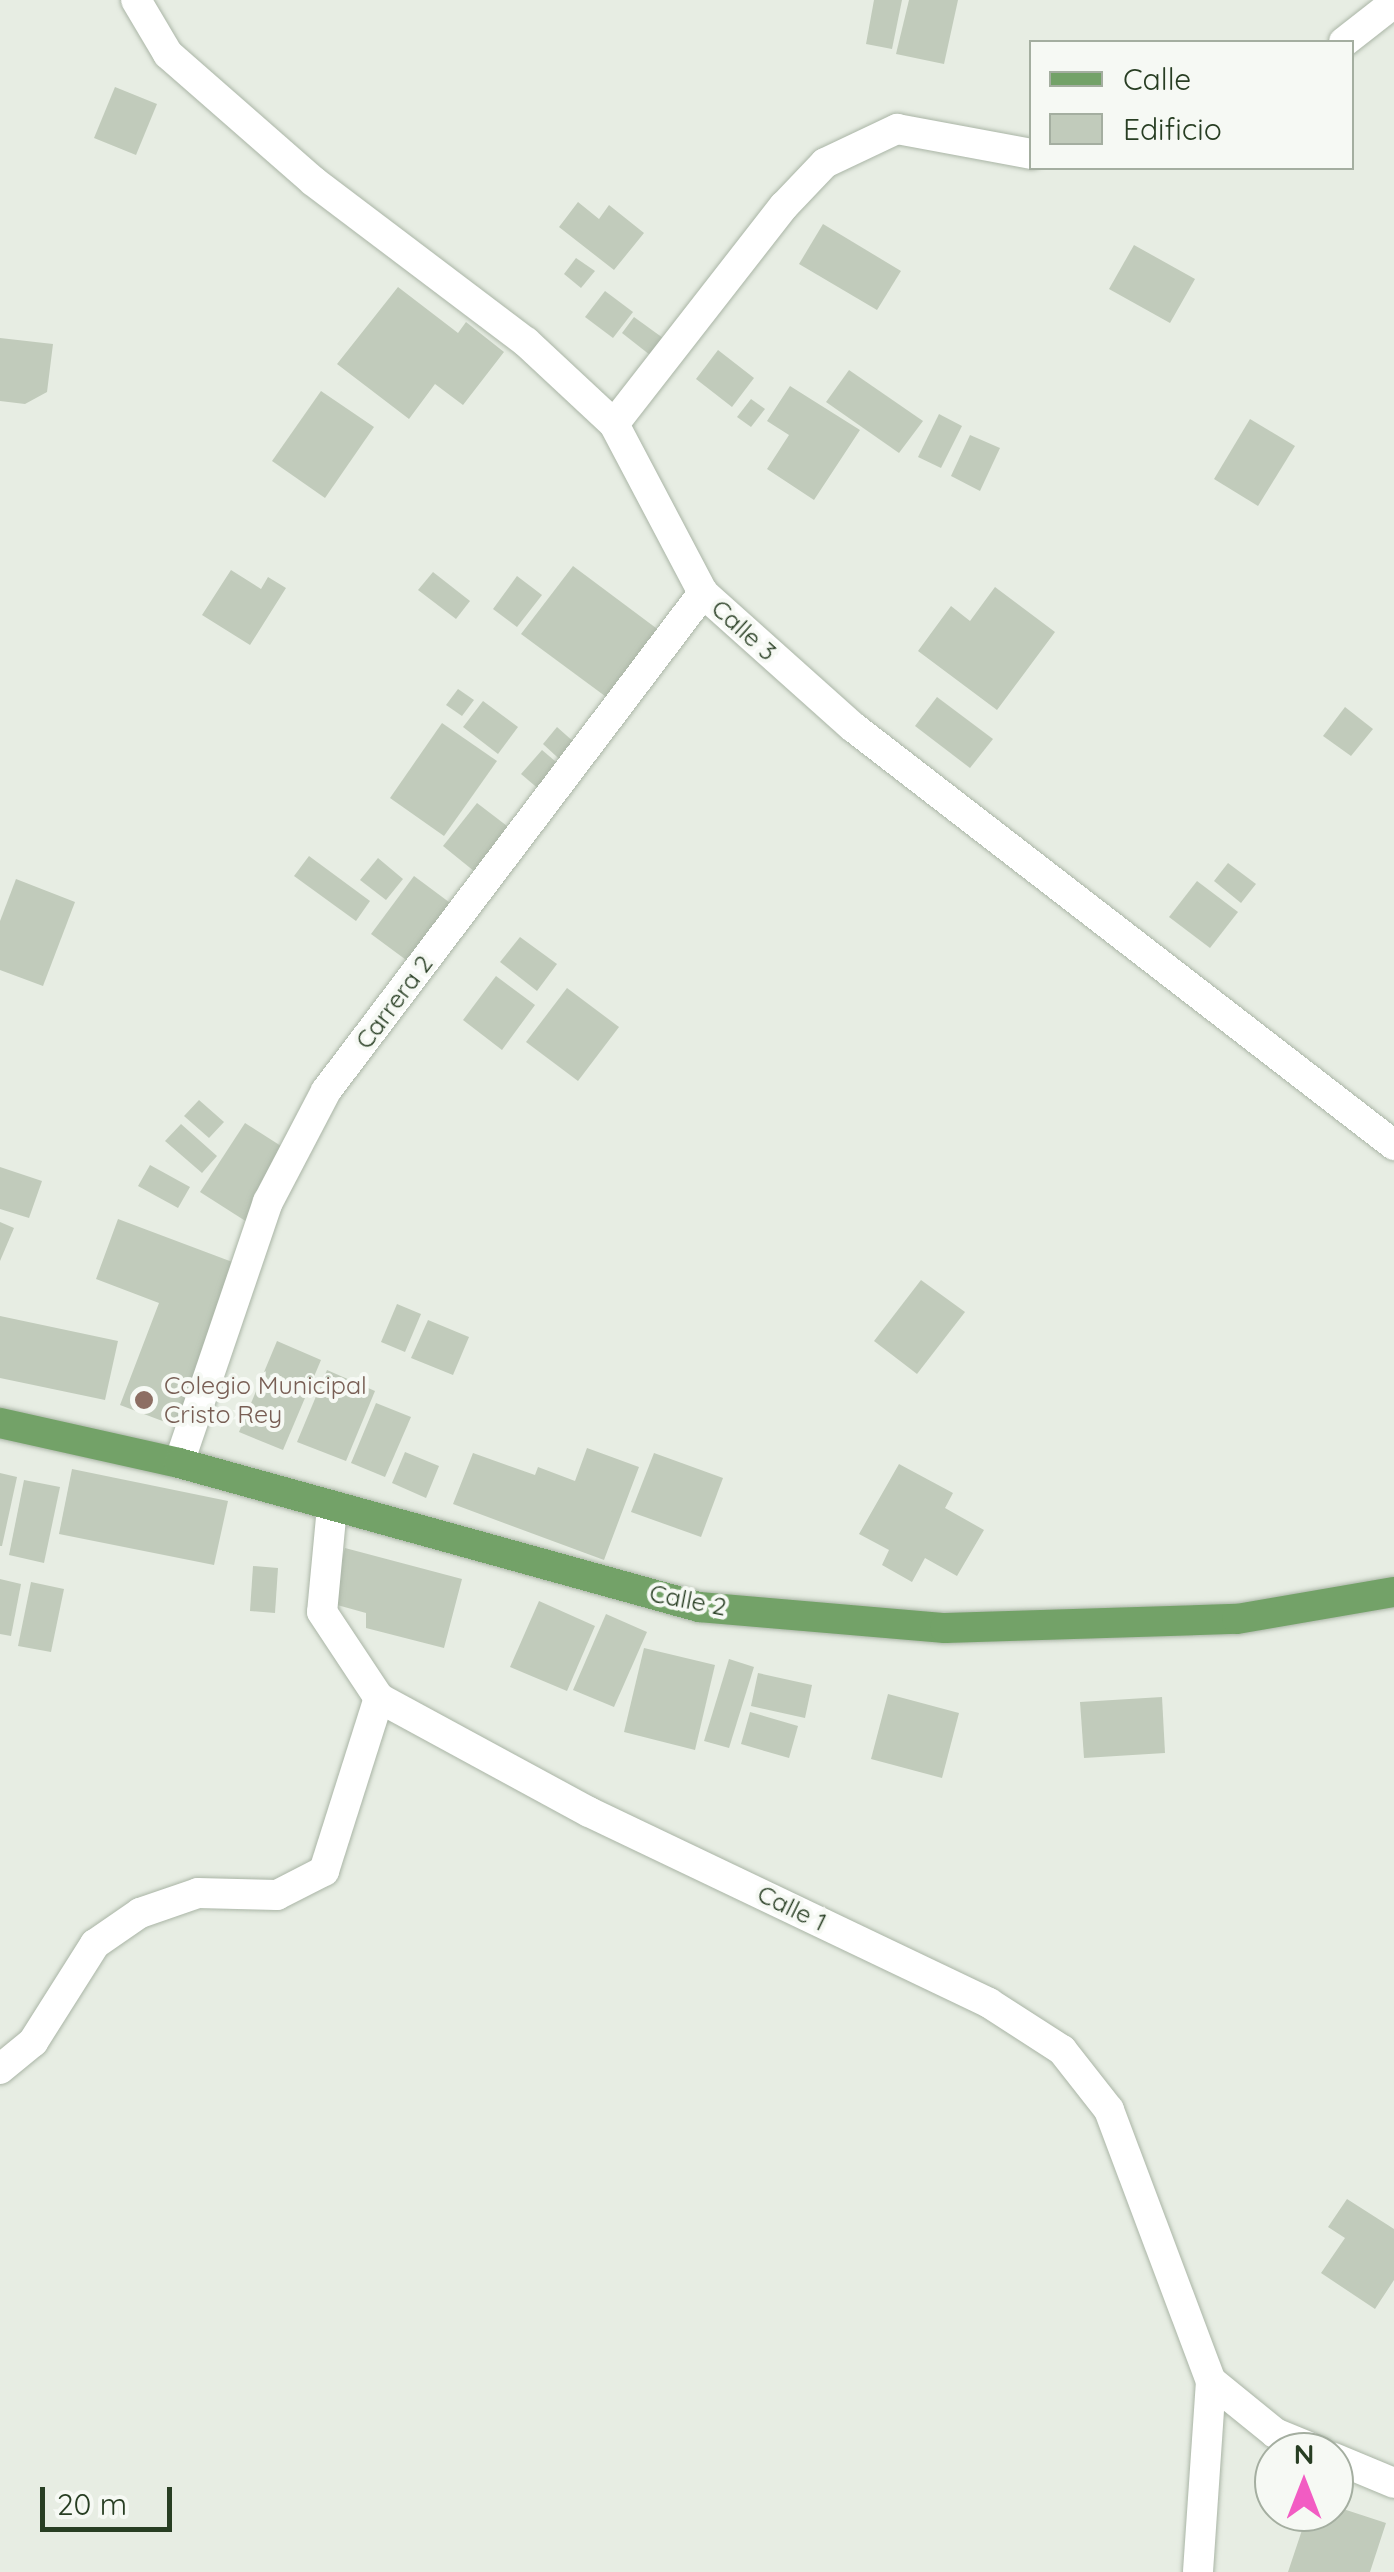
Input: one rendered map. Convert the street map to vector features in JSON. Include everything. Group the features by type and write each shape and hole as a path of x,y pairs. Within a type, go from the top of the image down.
{"main road":[{"name":"Calle 2","path":"0,1422 179,1463 699,1607 926,1626 1237,1620 1394,1592"}],"street":[{"name":"Calle 3","path":"136,0 168,54 313,180 526,342 614,424 703,593 853,727 1394,1145"},
{"path":"1347,40 1394,3"},
{"path":"614,424 784,206 825,163 897,129 1029,153"},
{"name":"Carrera 2","path":"179,1463 268,1202 326,1091 703,593"},
{"name":"Calle 1","path":"332,1507 322,1612 379,1698 590,1812 990,2003 1062,2050 1109,2110 1211,2381"},
{"path":"0,2070 33,2042 95,1944 140,1913 198,1893 278,1895 324,1871 379,1698"},
{"path":"1211,2381 1274,2432"},
{"path":"1198,2572 1211,2381"},
{"path":"1354,2466 1394,2482"}],"building":[{"path":"874,0 902,0 892,49 866,44"},
{"path":"909,0 958,0 944,64 896,54"},
{"path":"115,87 157,104 136,155 94,138"},
{"path":"578,202 599,219 609,205 644,233 614,270 559,227"},
{"path":"823,224 901,271 877,310 799,264"},
{"path":"1134,245 1195,279 1170,323 1109,289"},
{"path":"576,258 595,271 581,288 564,274"},
{"path":"398,287 458,333 466,322 504,352 463,405 435,384 409,419 337,364"},
{"path":"605,291 633,312 613,338 585,317"},
{"path":"634,317 663,338 650,355 622,333"},
{"path":"0,338 53,344 47,392 25,404 0,401"},
{"path":"718,350 754,378 732,407 696,379"},
{"path":"849,370 923,421 899,453 826,402"},
{"path":"790,386 860,430 814,500 767,469 789,435 767,421"},
{"path":"321,391 374,427 325,498 272,461"},
{"path":"751,399 765,409 751,427 737,417"},
{"path":"939,414 962,426 941,468 918,457"},
{"path":"1250,419 1295,446 1258,506 1214,479"},
{"path":"970,435 1000,448 980,491 951,476"},
{"path":"573,566 660,631 609,699 521,634"},
{"path":"231,570 261,589 268,577 286,588 250,645 202,615"},
{"path":"433,572 470,601 456,619 418,590"},
{"path":"517,576 542,595 517,627 493,609"},
{"path":"995,587 1055,632 997,710 918,651 951,606 970,621"},
{"path":"458,689 474,700 462,716 446,705"},
{"path":"937,697 993,739 970,768 915,726"},
{"path":"483,701 518,727 498,754 463,727"},
{"path":"1345,707 1373,729 1351,756 1323,736"},
{"path":"442,723 497,761 444,836 390,798"},
{"path":"557,727 584,751 569,768 543,744"},
{"path":"542,750 568,772 547,796 521,774"},
{"path":"477,803 520,836 485,880 443,846"},
{"path":"309,856 370,901 356,921 294,876"},
{"path":"378,858 403,879 386,900 360,880"},
{"path":"1228,863 1256,884 1241,903 1214,881"},
{"path":"414,876 461,911 417,968 371,934"},
{"path":"16,879 75,902 43,986 0,970 0,921"},
{"path":"1197,881 1238,912 1210,948 1169,917"},
{"path":"520,937 557,964 537,991 500,962"},
{"path":"496,976 535,1005 502,1050 463,1020"},
{"path":"567,988 619,1027 578,1081 526,1042"},
{"path":"199,1100 224,1122 209,1138 184,1116"},
{"path":"245,1123 292,1153 247,1222 200,1192"},
{"path":"181,1124 217,1156 202,1173 165,1141"},
{"path":"150,1165 190,1187 178,1208 138,1186"},
{"path":"0,1167 42,1181 29,1218 0,1209"},
{"path":"118,1219 243,1266 181,1428 120,1405 159,1303 96,1279"},
{"path":"0,1222 14,1228 0,1261"},
{"path":"921,1280 965,1312 917,1374 874,1341"},
{"path":"397,1304 421,1314 405,1352 381,1342"},
{"path":"0,1316 118,1341 105,1400 0,1378"},
{"path":"428,1320 469,1337 453,1375 411,1358"},
{"path":"277,1341 321,1360 283,1450 239,1432"},
{"path":"327,1370 375,1391 346,1461 297,1442"},
{"path":"376,1403 411,1417 385,1477 351,1463"},
{"path":"587,1448 639,1467 604,1560 453,1504 473,1453 535,1475 538,1467 575,1481"},
{"path":"405,1452 439,1466 426,1498 392,1483"},
{"path":"654,1453 723,1478 701,1537 631,1512"},
{"path":"899,1464 953,1493 945,1508 984,1530 957,1576 925,1558 912,1582 882,1565 889,1550 859,1534"},
{"path":"72,1469 228,1501 214,1565 59,1534"},
{"path":"0,1473 17,1477 2,1546 0,1546"},
{"path":"24,1480 60,1487 44,1563 9,1555"},
{"path":"345,1548 462,1579 444,1648 366,1628 366,1613 330,1603"},
{"path":"253,1566 278,1568 275,1613 250,1611"},
{"path":"0,1579 21,1584 11,1636 0,1634"},
{"path":"31,1582 64,1589 51,1652 18,1646"},
{"path":"539,1601 595,1626 567,1691 510,1667"},
{"path":"606,1614 647,1632 614,1707 573,1690"},
{"path":"644,1648 715,1665 695,1750 624,1732"},
{"path":"729,1659 754,1667 729,1748 704,1741"},
{"path":"758,1673 812,1685 805,1718 751,1706"},
{"path":"888,1694 959,1713 942,1778 871,1759"},
{"path":"1162,1697 1165,1753 1084,1758 1080,1702"},
{"path":"750,1712 798,1726 789,1758 741,1744"},
{"path":"1347,2199 1394,2229 1394,2280 1375,2309 1321,2273 1345,2238 1328,2227"},
{"path":"1354,2513 1386,2523 1370,2572 1288,2572 1301,2532 1354,2532"}],"place":[{"name":"Colegio Municipal Cristo Rey","path":"144,1400"}]}
